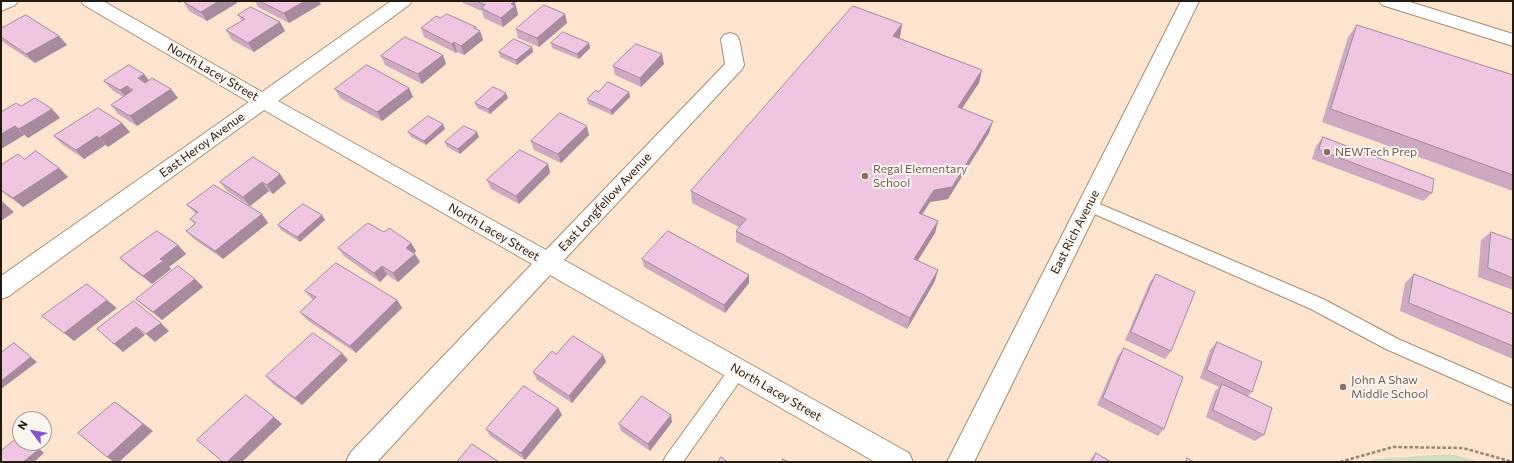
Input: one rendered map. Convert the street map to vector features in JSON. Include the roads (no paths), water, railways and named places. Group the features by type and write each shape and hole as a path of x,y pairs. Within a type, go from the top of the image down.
{"street":[{"path":"1,5 9,1"},
{"name":"North Lacey Street","path":"90,1 263,101 900,462"},
{"name":"East Heroy Avenue","path":"1,289 403,1"},
{"name":"East Rich Avenue","path":"960,462 1190,1"},
{"path":"1388,1 1513,40"},
{"name":"East Longfellow Avenue","path":"359,462 735,65 730,39"}],"lane":[{"path":"1088,205 1317,304 1392,344 1513,397"},
{"path":"672,462 738,370"}],"place":[{"name":"NEWTech Prep","path":"1327,152"},
{"name":"Regal Elementary School","path":"865,176"},
{"name":"John A Shaw Middle School","path":"1343,387"}]}
